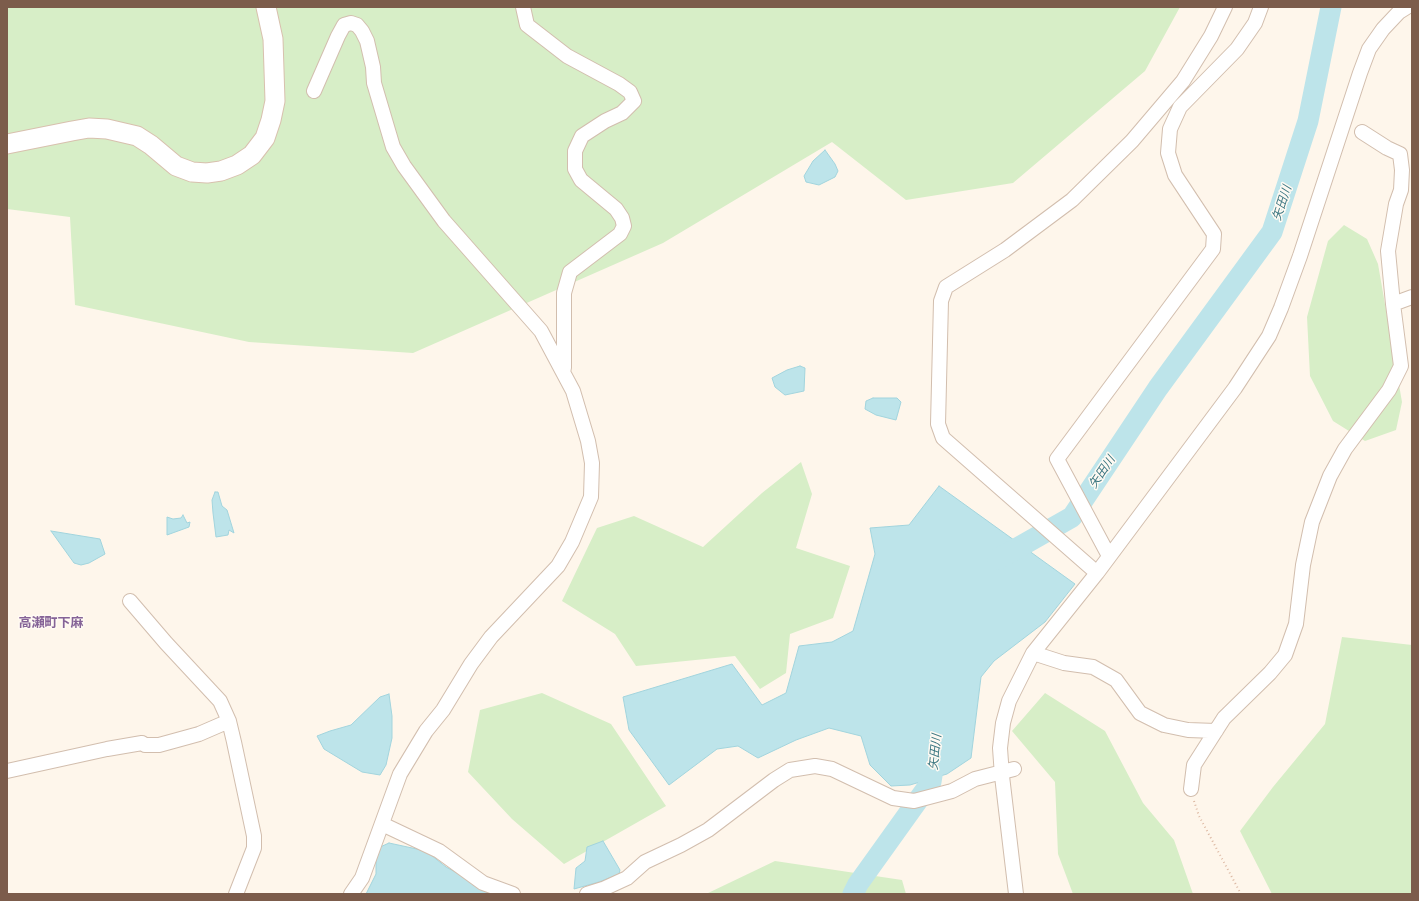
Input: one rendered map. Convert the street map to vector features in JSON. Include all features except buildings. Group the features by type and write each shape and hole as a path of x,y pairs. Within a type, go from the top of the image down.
{"street":[{"path":"7,144 89,128 107,129 137,136 151,145 176,166 192,172 208,174 237,165 252,155 266,138 272,120 275,101 273,39 266,7"},
{"path":"523,7 527,25 567,56 619,84 630,92 634,101 622,113 605,121 582,136 575,151 575,169 581,180 616,209 622,218 624,226 620,234 570,272 564,293 564,373"},
{"path":"1097,573 944,438 938,424 941,300 946,287 1005,250 1072,200 1132,141 1184,81 1211,36 1225,7"},
{"path":"1109,556 1057,460 1213,249 1214,234 1175,175 1168,153 1170,129 1180,107 1237,49 1255,23 1261,7"},
{"path":"1016,894 1008,770 1000,748 1003,723 1009,701 1033,653 1097,573 1235,388 1269,336 1300,256 1369,49 1383,29 1399,12 1407,7"},
{"path":"314,91 344,25 350,23 357,25 362,31 366,41 373,67 374,83 393,147 404,166 444,221 542,331 573,392 588,441 592,463 591,497 572,542 558,566 491,637 471,664 443,710 426,731 400,774 362,878 351,894"},
{"path":"1191,789 1194,765 1224,718 1270,673 1285,655 1296,624 1303,565 1312,522 1330,476 1346,449 1390,390 1401,366 1388,251 1396,204 1400,190 1402,170 1400,154 1387,148 1362,132"},
{"path":"1393,304 1412,297"},
{"path":"130,601 166,643 220,701 229,721 254,836 254,848 236,894"},
{"path":"1033,653 1064,664 1093,667 1116,680 1140,713 1164,725 1188,730 1216,731"},
{"path":"7,771 128,745 142,743 144,745 159,745 200,734 229,721"},
{"path":"587,894 603,889 626,878 645,862 682,845 708,830 774,780 790,770 816,766 832,769 893,798 914,801 952,791 975,779 1008,770"},
{"path":"382,824 439,851 483,883 513,894"}],"path":[{"path":"1191,789 1199,816 1241,894"}],"green space":[{"path":"7,7 1180,7 1145,71 1013,183 906,200 832,142 663,243 413,353 249,342 75,305 70,217 7,209"},
{"path":"1344,225 1367,239 1378,264 1402,402 1396,430 1365,441 1333,421 1310,376 1307,317 1328,241"},
{"path":"801,462 812,494 796,548 850,566 833,618 790,634 786,673 760,689 735,656 636,666 615,634 562,601 597,528 634,516 703,547 762,493"},
{"path":"1342,637 1412,645 1412,894 1272,894 1240,831 1273,787 1325,724"},
{"path":"542,693 611,724 666,806 564,864 512,819 468,772 480,710"},
{"path":"1045,693 1105,731 1143,803 1174,840 1193,894 1073,894 1058,854 1055,782 1012,731"},
{"path":"775,861 902,880 906,894 706,894"}],"water":[{"path":"825,150 838,171 835,177 819,185 806,182 804,176 813,161"},
{"path":"800,366 805,368 804,391 785,395 775,387 772,378 787,370"},
{"path":"873,398 897,398 901,402 896,420 876,415 865,409 866,401"},
{"path":"939,486 1075,584 1045,622 994,661 981,677 971,758 947,774 910,785 891,786 870,765 861,736 829,728 796,740 758,758 738,746 717,749 669,785 629,730 623,697 732,664 762,705 786,693 799,646 832,642 853,631 875,554 870,528 909,525"},
{"path":"215,492 218,492 222,506 227,510 234,533 229,530 228,535 216,537 212,500"},
{"path":"183,515 187,523 190,522 189,527 167,535 167,517 173,519 181,518"},
{"path":"51,531 100,539 105,554 89,563 81,565 74,563"},
{"path":"389,694 392,716 392,738 386,765 380,775 362,772 324,749 317,736 351,725 380,697"},
{"path":"603,841 620,870 619,874 599,882 574,889 576,868 585,861 587,847"},
{"path":"389,843 426,851 446,867 492,892 492,894 366,894 376,874 378,848"}],"waterway":[{"name":"矢田川","path":"998,559 1072,517 1158,388 1272,232 1308,121 1331,7"},
{"name":"矢田川","path":"853,894 858,884 931,782 936,750"}],"district":[{"name":"高瀬町下麻","path":"51,623"}]}
